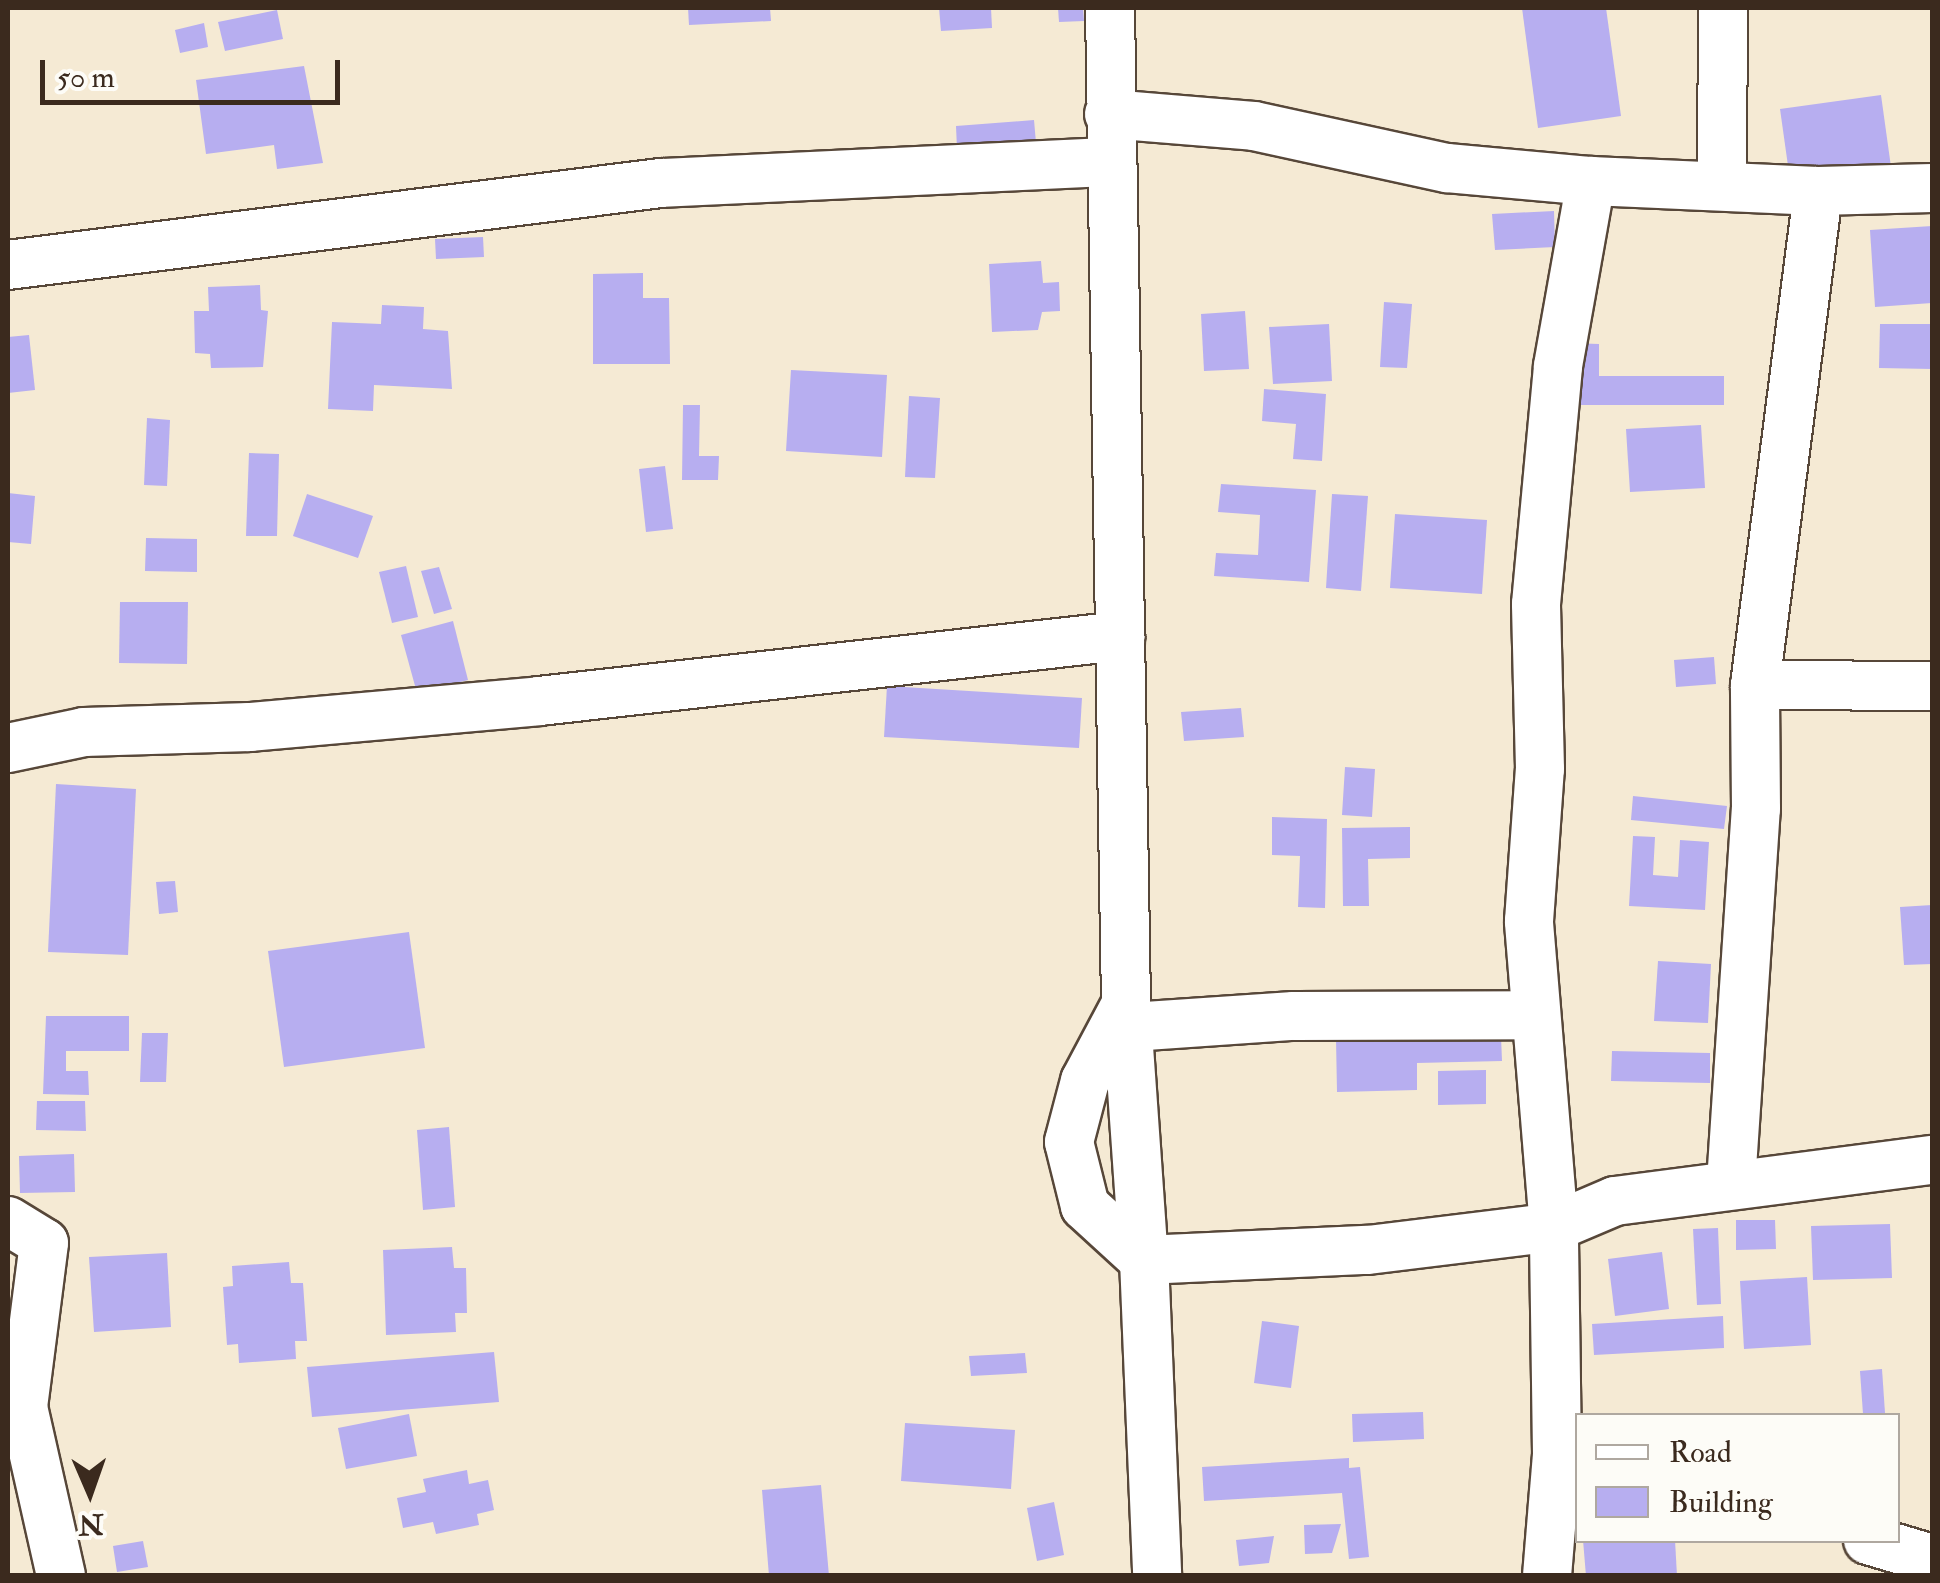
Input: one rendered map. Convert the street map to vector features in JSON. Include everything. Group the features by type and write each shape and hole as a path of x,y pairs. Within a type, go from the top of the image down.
{"street":[{"path":"1110,8 1108,114 1128,1015 1144,1260 1157,1576"},
{"path":"1722,185 1723,8"},
{"path":"1108,114 1254,126 1447,168 1591,182 1818,192 1932,188"},
{"path":"8,265 680,181 1110,162"},
{"path":"1547,1576 1567,1463 1554,1228 1529,921 1540,769 1536,604 1558,366 1591,182"},
{"path":"1731,1182 1755,827 1755,685 1818,192"},
{"path":"8,748 84,732 250,727 539,701 1120,636"},
{"path":"1755,685 1932,686"},
{"path":"1128,1015 1536,1016"},
{"path":"1128,1015 1085,1080 1069,1142 1086,1206 1144,1260 1368,1250 1554,1228 1615,1201 1731,1182 1932,1160"},
{"path":"8,1221 44,1243 23,1407 60,1576"},
{"path":"1878,1543 1932,1559"}],"building":[{"path":"688,8 770,8 771,21 689,25"},
{"path":"939,8 991,8 992,28 941,31"},
{"path":"1058,8 1083,8 1084,21 1059,22"},
{"path":"1522,8 1606,8 1621,116 1538,128"},
{"path":"277,10 283,39 225,51 218,22"},
{"path":"204,23 208,47 180,53 175,30"},
{"path":"304,66 323,163 277,169 274,145 206,154 196,80"},
{"path":"1881,95 1891,167 1790,180 1780,109"},
{"path":"1034,120 1036,143 957,149 956,126"},
{"path":"1554,211 1555,247 1495,250 1492,214"},
{"path":"1932,226 1932,303 1875,307 1870,230"},
{"path":"483,237 484,257 436,259 435,239"},
{"path":"1041,261 1043,283 1059,282 1060,311 1042,312 1038,330 992,332 989,264"},
{"path":"643,273 643,298 669,298 670,364 593,364 593,274"},
{"path":"260,285 261,310 268,311 263,367 211,368 210,354 195,353 194,311 209,311 208,287"},
{"path":"1384,302 1412,304 1407,368 1380,367"},
{"path":"382,305 424,307 423,329 448,331 452,389 374,385 373,411 328,409 332,322 381,324"},
{"path":"1245,311 1249,369 1204,371 1201,314"},
{"path":"1329,324 1332,381 1273,384 1269,327"},
{"path":"1880,324 1932,324 1932,369 1879,368"},
{"path":"29,335 35,390 8,393 8,337"},
{"path":"1570,343 1599,344 1599,376 1724,376 1724,405 1569,405"},
{"path":"791,370 887,375 882,457 786,451"},
{"path":"1264,389 1326,394 1322,461 1293,459 1296,424 1262,421"},
{"path":"909,396 940,398 935,478 905,477"},
{"path":"683,405 700,405 699,456 719,456 718,480 682,480"},
{"path":"147,418 170,420 167,486 144,485"},
{"path":"1701,425 1705,488 1630,492 1626,429"},
{"path":"249,453 279,454 277,536 246,536"},
{"path":"665,466 673,529 646,532 639,469"},
{"path":"1221,484 1316,490 1309,582 1214,576 1216,553 1258,555 1260,515 1218,512"},
{"path":"8,493 35,496 31,544 8,542"},
{"path":"307,494 373,516 358,558 293,536"},
{"path":"1332,494 1368,496 1361,591 1326,588"},
{"path":"1395,514 1487,520 1482,594 1390,588"},
{"path":"146,538 197,539 197,572 145,571"},
{"path":"406,566 418,617 392,623 379,572"},
{"path":"439,567 452,609 434,614 421,571"},
{"path":"120,602 188,602 187,664 119,663"},
{"path":"453,621 468,680 417,693 401,635"},
{"path":"1714,657 1716,684 1676,687 1674,660"},
{"path":"887,686 1082,698 1079,748 884,737"},
{"path":"1241,708 1244,737 1184,741 1181,712"},
{"path":"1345,767 1375,769 1372,817 1342,815"},
{"path":"56,784 136,789 128,955 48,952"},
{"path":"1633,796 1727,806 1724,829 1631,820"},
{"path":"1272,817 1327,819 1325,908 1298,907 1300,856 1272,855"},
{"path":"1410,827 1410,858 1368,859 1369,906 1343,906 1342,828"},
{"path":"1633,836 1655,837 1653,875 1678,877 1680,840 1709,842 1705,910 1629,906"},
{"path":"175,881 178,912 159,914 156,882"},
{"path":"1932,905 1932,964 1904,965 1900,907"},
{"path":"409,932 425,1048 284,1067 268,951"},
{"path":"1658,961 1711,964 1708,1023 1654,1021"},
{"path":"46,1016 129,1016 129,1051 66,1051 66,1071 88,1071 89,1095 43,1094"},
{"path":"142,1033 168,1033 166,1082 140,1082"},
{"path":"1501,1036 1502,1061 1417,1063 1417,1090 1337,1092 1336,1039"},
{"path":"1612,1051 1710,1053 1710,1083 1611,1081"},
{"path":"1486,1070 1486,1104 1438,1105 1438,1071"},
{"path":"37,1101 85,1101 86,1131 36,1130"},
{"path":"449,1127 455,1207 423,1210 417,1130"},
{"path":"74,1154 75,1192 20,1193 19,1156"},
{"path":"1736,1220 1775,1220 1776,1249 1736,1250"},
{"path":"1890,1224 1892,1278 1813,1280 1811,1226"},
{"path":"1718,1228 1721,1304 1697,1305 1693,1229"},
{"path":"452,1247 454,1268 466,1268 467,1313 455,1313 456,1332 386,1335 383,1250"},
{"path":"1662,1252 1669,1309 1615,1316 1608,1259"},
{"path":"167,1253 171,1327 94,1332 89,1257"},
{"path":"289,1262 291,1283 303,1283 307,1341 295,1341 296,1359 239,1363 238,1344 227,1345 223,1287 233,1286 232,1266"},
{"path":"1807,1277 1811,1345 1744,1349 1740,1281"},
{"path":"1723,1316 1724,1348 1594,1355 1592,1324"},
{"path":"1262,1321 1299,1326 1291,1388 1254,1383"},
{"path":"494,1352 499,1402 312,1417 307,1367"},
{"path":"1025,1353 1027,1373 971,1376 969,1356"},
{"path":"1882,1369 1885,1413 1863,1413 1860,1371"},
{"path":"1423,1412 1424,1439 1353,1442 1352,1414"},
{"path":"409,1414 417,1456 346,1469 338,1428"},
{"path":"905,1423 1015,1430 1011,1489 901,1481"},
{"path":"1349,1458 1349,1468 1360,1467 1369,1557 1349,1559 1342,1493 1204,1501 1202,1467"},
{"path":"467,1470 469,1484 488,1480 494,1510 477,1514 479,1525 436,1534 433,1522 403,1528 397,1498 426,1492 423,1479"},
{"path":"821,1485 829,1576 769,1576 762,1490"},
{"path":"1054,1502 1064,1555 1037,1561 1027,1508"},
{"path":"1341,1524 1332,1553 1305,1554 1304,1525"},
{"path":"1274,1536 1269,1563 1239,1566 1236,1540"},
{"path":"143,1541 148,1567 117,1572 113,1546"},
{"path":"1583,1543 1675,1543 1677,1576 1586,1576"}]}
